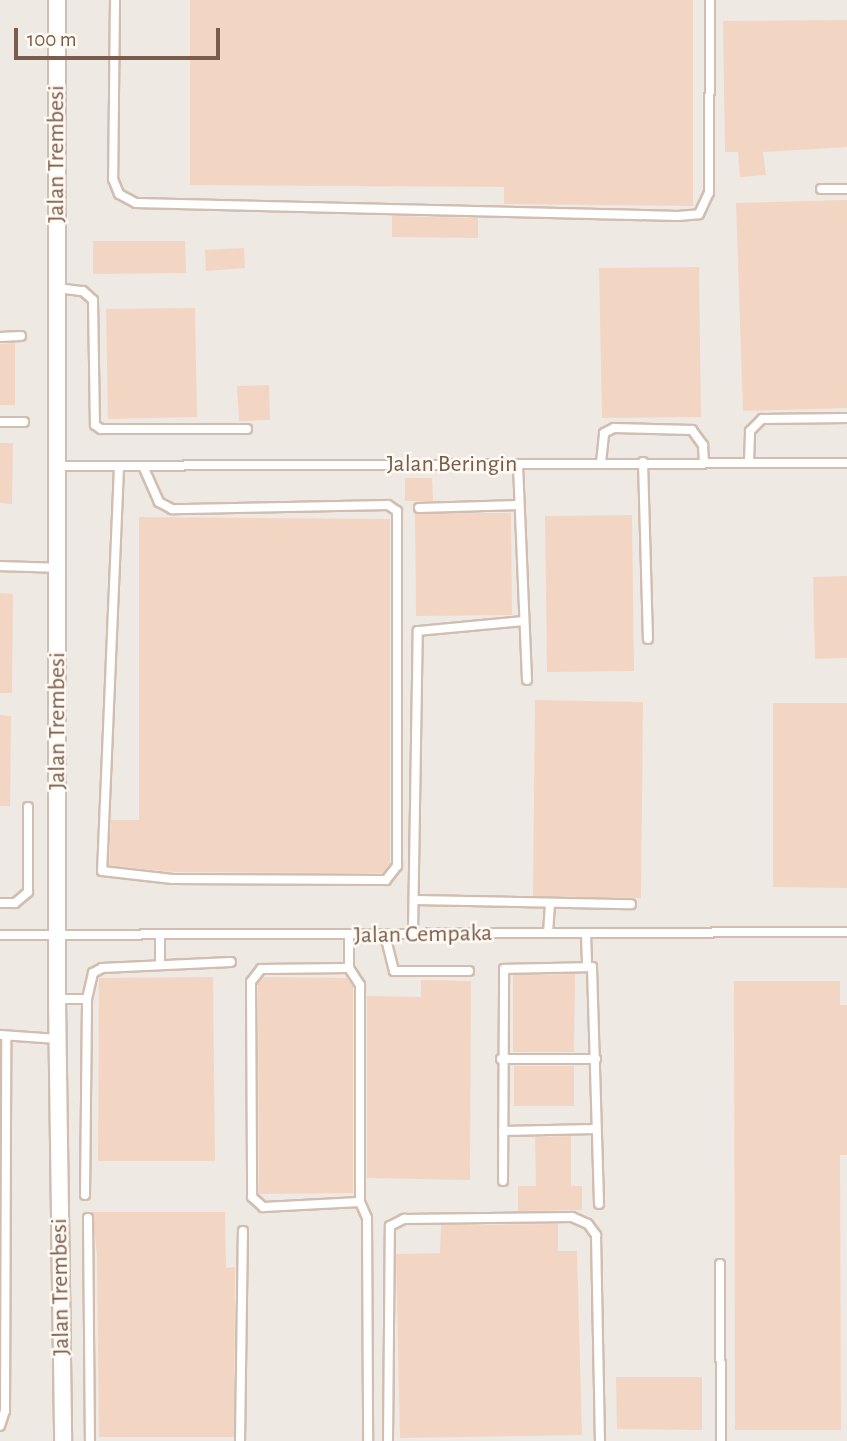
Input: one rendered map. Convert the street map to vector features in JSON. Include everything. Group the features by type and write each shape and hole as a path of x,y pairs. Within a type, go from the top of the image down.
{"street":[{"name":"Jalan Trembesi","path":"57,0 57,1039 63,1441"}],"lane":[{"path":"115,0 113,179 119,194 136,203 678,216 699,214 709,193 710,0"},
{"path":"821,189 847,189"},
{"path":"57,288 83,291 93,300 95,425 101,429 247,429"},
{"path":"0,337 21,337"},
{"path":"749,462 750,431 762,419 847,418"},
{"path":"0,422 23,422"},
{"path":"601,463 604,433 614,428 692,430 703,445 704,462"},
{"path":"643,463 648,639"},
{"name":"Jalan Beringin","path":"57,466 847,463"},
{"path":"518,465 527,680"},
{"path":"119,467 102,871 173,878 386,880 394,876 397,511 388,506 172,509 159,502 143,466"},
{"path":"419,508 519,505"},
{"path":"0,566 59,568"},
{"path":"413,933 418,631 523,621"},
{"path":"0,903 15,903 28,892 27,807"},
{"path":"415,900 631,904"},
{"path":"548,933 550,903"},
{"name":"Jalan Cempaka","path":"0,935 349,937 413,933 847,932"},
{"path":"586,934 587,967"},
{"path":"160,935 160,964"},
{"path":"385,935 394,971 469,971"},
{"path":"349,937 349,968 360,985 360,1202 368,1218 368,1441"},
{"path":"85,1195 87,999 93,973 102,968 231,962"},
{"path":"503,1181 503,969 587,967 594,971 599,1204"},
{"path":"349,968 261,969 254,974 253,1197 264,1207 360,1202"},
{"path":"57,999 87,999"},
{"path":"0,1426 5,1411 3,1036 57,1039"},
{"path":"501,1059 596,1059"},
{"path":"503,1131 596,1129"},
{"path":"388,1441 390,1226 404,1219 572,1217 587,1224 596,1235 600,1441"},
{"path":"88,1218 90,1441"},
{"path":"240,1441 243,1231"},
{"path":"720,1264 721,1441"}],"shaded area":[{"path":"0,0 847,0 847,1441 0,1441"}],"building":[{"path":"190,0 693,0 693,206 504,204 504,187 190,185"},
{"path":"847,20 847,147 763,152 766,175 740,177 738,152 725,152 723,21"},
{"path":"847,200 847,408 743,411 736,203"},
{"path":"392,216 478,218 478,238 392,237"},
{"path":"93,241 185,241 186,273 93,274"},
{"path":"244,248 245,268 206,271 205,250"},
{"path":"699,267 701,417 602,418 599,268"},
{"path":"195,308 197,417 108,419 106,309"},
{"path":"15,343 15,405 0,405 0,344"},
{"path":"269,385 270,420 239,421 237,386"},
{"path":"0,443 13,443 12,504 0,503"},
{"path":"405,478 432,478 433,501 405,501"},
{"path":"415,513 511,513 512,615 416,616"},
{"path":"632,515 634,671 547,672 545,516"},
{"path":"139,517 390,519 390,864 383,873 172,872 109,865 111,820 139,820"},
{"path":"847,576 847,658 815,659 813,577"},
{"path":"0,593 13,594 12,693 0,693"},
{"path":"535,700 643,702 641,898 533,896"},
{"path":"773,703 847,703 847,888 773,887"},
{"path":"0,715 11,716 10,806 0,806"},
{"path":"575,974 574,1052 513,1052 513,975"},
{"path":"213,977 215,1161 98,1161 99,978"},
{"path":"263,977 347,978 353,987 353,1193 259,1194 258,984"},
{"path":"421,980 471,981 470,1180 367,1178 367,996 421,997"},
{"path":"734,981 840,981 840,1005 847,1005 847,1155 840,1155 841,1430 735,1430"},
{"path":"514,1066 574,1066 574,1106 514,1106"},
{"path":"571,1136 571,1186 582,1186 582,1210 518,1211 518,1186 536,1186 535,1137"},
{"path":"92,1212 225,1212 226,1268 235,1267 234,1437 99,1437 97,1255"},
{"path":"558,1224 558,1251 577,1251 582,1435 400,1438 396,1254 440,1253 441,1225"},
{"path":"616,1377 702,1377 702,1430 617,1429"}]}
